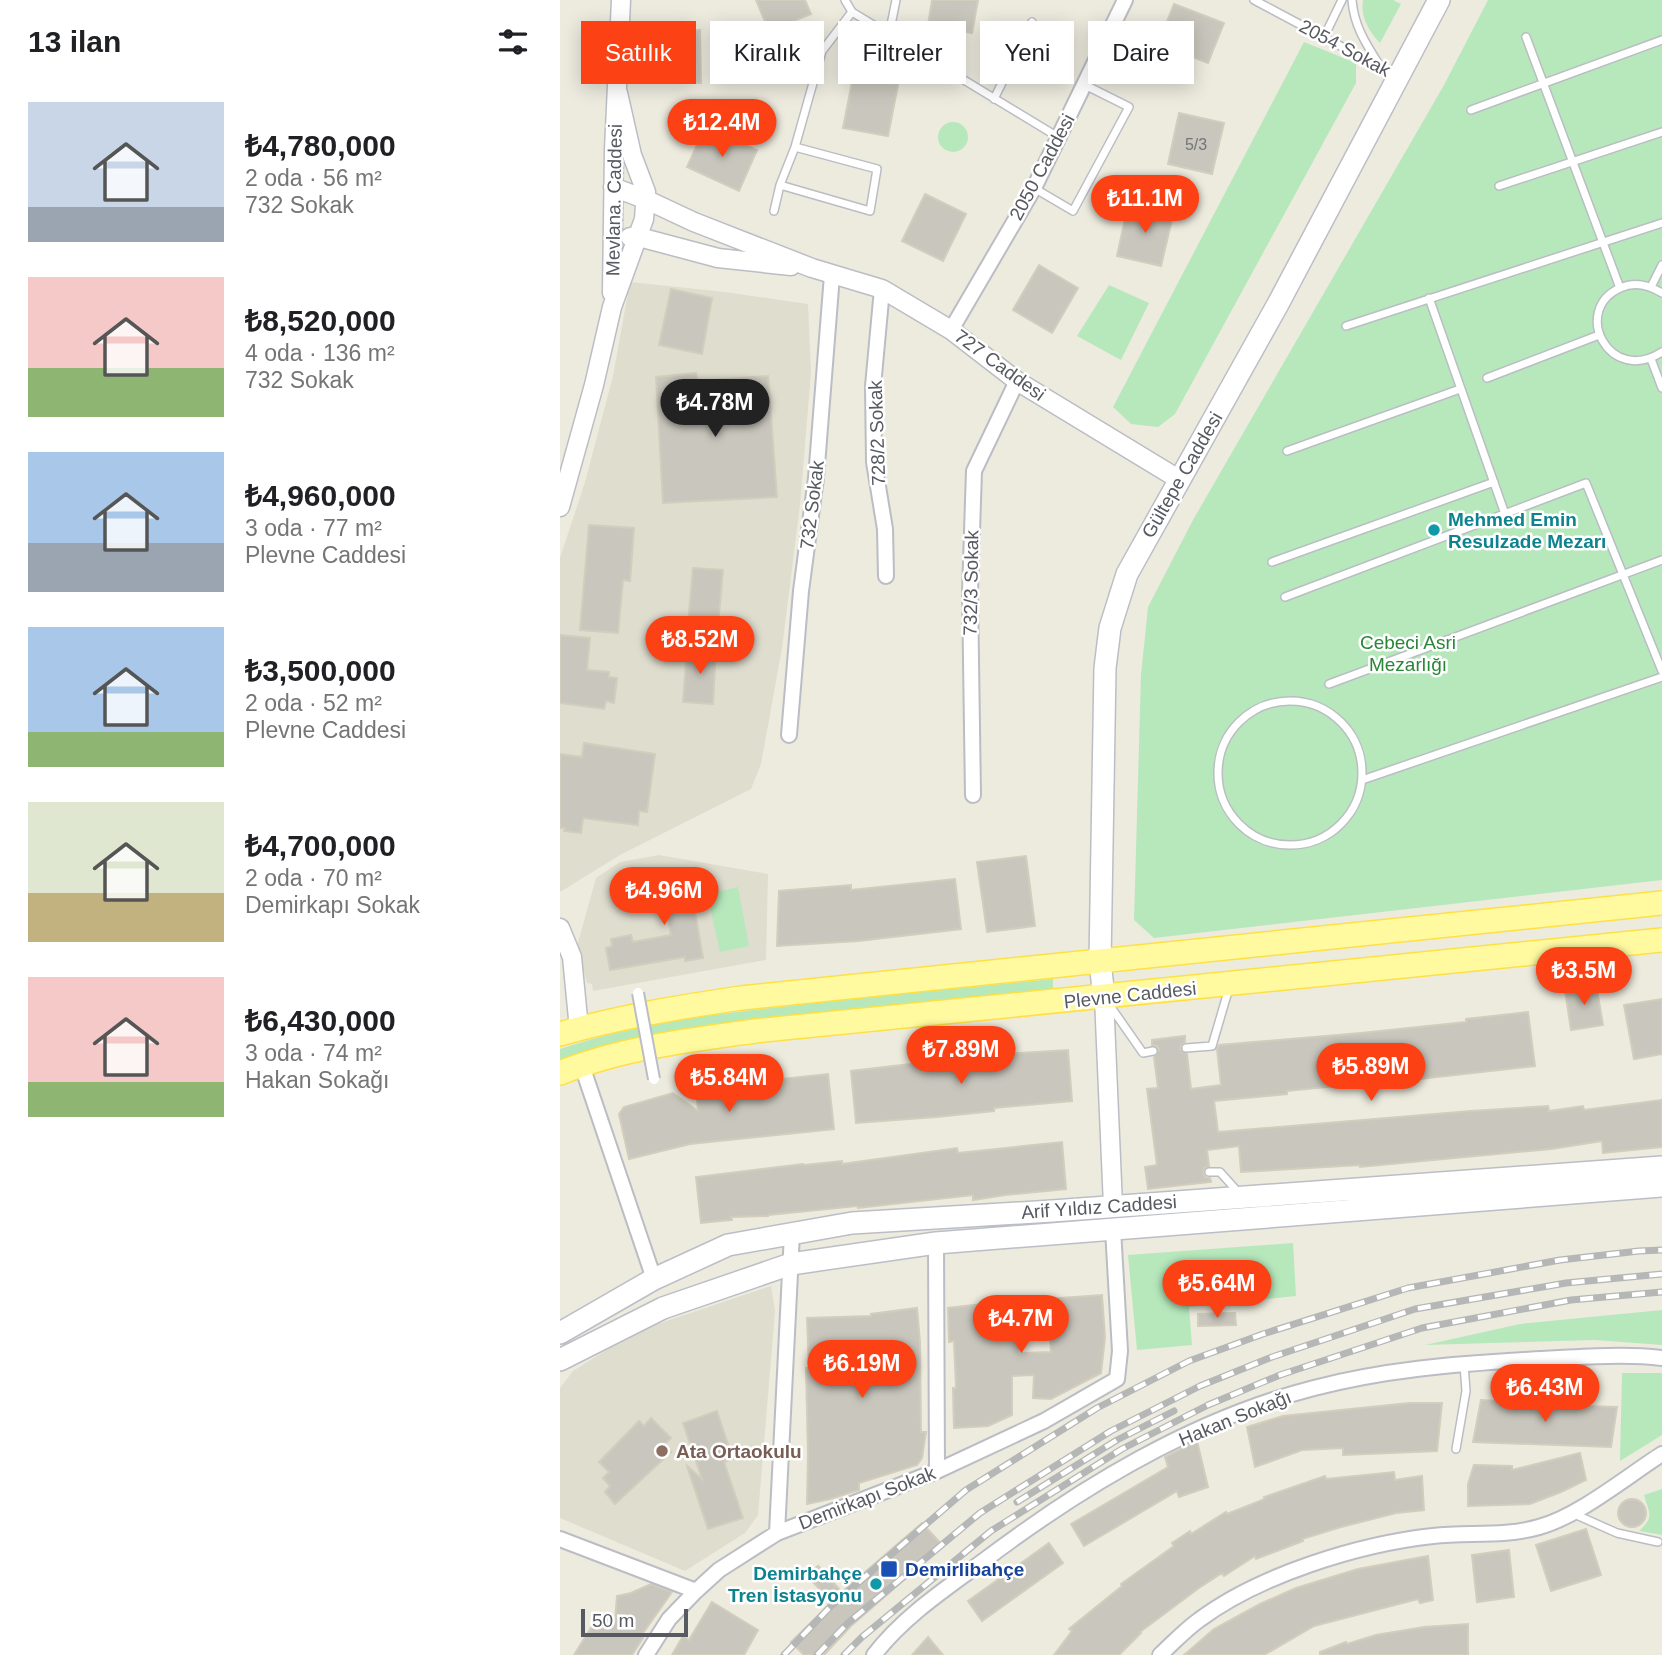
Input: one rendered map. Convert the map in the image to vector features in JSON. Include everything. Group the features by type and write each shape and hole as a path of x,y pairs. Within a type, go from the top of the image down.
{"main road":[{"name":"Gültepe Caddesi","path":"1104,997 1100,962 1105,667 1110,628 1127,574 1180,480 1390,73 1438,0"},
{"name":"Plevne Caddesi","path":"569,1032 671,1008 740,998 1662,903"},
{"name":"Plevne Caddesi","path":"560,1073 626,1052 683,1040 755,1031 1662,940"},
{"name":"Arif Yıldız Caddesi","path":"560,1333 654,1279 728,1245 852,1223 1662,1167"},
{"name":"Arif Yıldız Caddesi","path":"560,1360 663,1308 791,1264 936,1243 1662,1186"}],"street":[{"name":"Mevlana. Caddesi","path":"612,307 613,187 621,0"},
{"name":"2050 Caddesi","path":"951,330 1034,188 1125,0"},
{"name":"Mevlana. Caddesi","path":"560,507 594,385 612,307 639,237 647,200 632,155 618,93"},
{"name":"727 Caddesi","path":"613,187 812,268 881,289 951,330 1017,381 1180,480"},
{"name":"727 Caddesi","path":"614,236 639,237 718,258 812,268"},
{"name":"732 Sokak","path":"789,735 801,591 816,478 832,275"},
{"name":"728/2 Sokak","path":"881,289 873,386 874,462 885,529 886,576"},
{"name":"732/3 Sokak","path":"973,795 970,592 974,471 1017,381"},
{"path":"560,928 572,957 569,1032"},
{"path":"638,993 654,1079"},
{"path":"1104,997 1113,1206"},
{"path":"582,1066 654,1279"},
{"name":"Demirkapı Sokak","path":"646,1655 669,1619 696,1591 719,1570 777,1532 937,1471 1044,1421 1117,1379 1120,1351 1113,1229"},
{"path":"777,1532 792,1233"},
{"path":"936,1243 937,1471"},
{"name":"Hakan Sokağı","path":"874,1655 886,1640 925,1605 1020,1533 1127,1466 1192,1432 1251,1407 1314,1388 1384,1373 1464,1363 1576,1358 1662,1358"},
{"path":"1160,1655 1200,1619 1255,1587 1312,1564 1381,1544 1433,1536 1511,1532 1540,1527 1571,1513 1662,1454"},
{"path":"1640,1468 1662,1467"},
{"path":"560,1539 696,1591"}],"lane":[{"path":"845,0 852,12 866,21"},
{"path":"892,21 897,0"},
{"name":"2054 Sokak","path":"1254,0 1390,73"},
{"path":"1324,37 1342,0"},
{"path":"1352,0 1354,18 1364,40 1390,73"},
{"path":"824,48 852,12"},
{"path":"1526,37 1620,288"},
{"path":"1471,110 1662,40"},
{"path":"966,82 1059,138"},
{"path":"774,211 812,84"},
{"path":"994,99 1001,84"},
{"path":"1034,188 1073,211 1129,107 1085,85"},
{"path":"1499,186 1662,132"},
{"path":"780,185 870,211 877,169 795,147"},
{"path":"1346,326 1662,223"},
{"path":"1651,287 1662,265"},
{"path":"1662,293 1639,284 1620,288 1605,299 1599,310 1597,323 1605,346 1614,355 1625,360 1639,362 1662,352"},
{"path":"1429,298 1505,514"},
{"path":"1487,378 1599,335"},
{"path":"1651,359 1662,387"},
{"path":"1287,451 1460,388"},
{"path":"1272,562 1494,482"},
{"path":"1284,597 1586,483 1662,671"},
{"path":"1329,684 1662,560"},
{"path":"1362,780 1662,677"},
{"path":"1283,700 1308,702 1331,712 1349,729 1360,750 1362,780 1360,796 1349,817 1332,833 1311,843 1288,846 1265,841 1245,830 1229,813 1219,790 1217,765 1224,741 1239,721 1259,707 1283,700"},
{"path":"1186,1048 1212,1046 1230,985"},
{"path":"1104,997 1143,1053 1153,1051"},
{"path":"1209,1172 1220,1172 1242,1196"},
{"path":"1456,1449 1466,1391 1464,1363"},
{"path":"1571,1513 1617,1532 1658,1542"}],"shaded area":[{"path":"630,282 808,304 811,372 800,505 782,648 761,764 751,789 620,855 560,892 560,558 585,482 613,376"},
{"path":"659,855 768,874 766,960 593,991 592,984 587,983 577,946 596,878 620,862"},
{"name":"Ata Ortaokulu","path":"771,1286 775,1311 758,1515 745,1533 685,1571 560,1518 560,1388 573,1371 637,1331"}],"green space":[{"path":"1363,0 1393,0 1401,4 1380,43 1366,23"},
{"name":"Cebeci Asri Mezarlığı","path":"1488,0 1662,0 1662,880 1154,938 1134,920 1141,675 1148,607 1193,520 1444,85"},
{"path":"1304,42 1356,63 1356,83 1175,414 1158,427 1131,424 1113,407"},
{"path":"953,122 964,126 968,137 964,148 953,152 942,148 938,137 942,126"},
{"path":"1109,285 1149,303 1121,360 1077,336"},
{"path":"738,887 749,946 720,952 707,894"},
{"path":"1053,979 1053,989 762,1019 560,1062 560,1049 614,1033 669,1022 815,1003"},
{"path":"1293,1243 1296,1296 1189,1307 1192,1345 1137,1350 1128,1255"},
{"path":"1662,1310 1662,1345 1595,1340 1425,1345 1520,1324"},
{"path":"1622,1373 1662,1373 1662,1435 1620,1461"},
{"path":"1662,1489 1662,1535 1639,1531 1649,1518 1644,1495"}],"building":[{"path":"756,0 805,0 811,14 794,21 765,21"},
{"path":"932,0 978,0 972,33 966,32 966,21 929,21"},
{"path":"1174,4 1224,23 1208,63 1194,58 1194,21 1167,21"},
{"path":"696,30 700,30 701,83 696,83"},
{"path":"852,84 898,85 888,136 843,128"},
{"path":"1179,113 1224,123 1212,174 1168,164"},
{"path":"705,127 757,150 739,191 687,167"},
{"path":"925,194 966,214 943,261 902,241"},
{"path":"1128,205 1173,215 1161,266 1117,256"},
{"path":"1039,265 1078,288 1052,333 1013,310"},
{"path":"671,289 712,298 702,354 659,345"},
{"path":"696,373 698,381 768,376 777,497 663,503 656,377"},
{"path":"589,525 634,528 630,581 623,580 618,633 580,630"},
{"path":"693,568 723,570 718,626 688,624"},
{"path":"560,635 590,638 587,670 609,672 609,677 617,678 614,703 606,701 604,709 560,703"},
{"path":"687,648 716,649 713,704 683,702"},
{"path":"584,743 655,754 647,812 639,811 638,825 583,818 581,833 560,828 560,754 582,757"},
{"path":"1026,856 1035,926 987,932 977,862"},
{"path":"672,870 673,874 688,871 703,958 685,961 685,957 610,970 606,948 612,946 611,939 631,935 633,942 671,935 665,904 654,907 650,890 654,889 652,874"},
{"path":"955,879 961,929 858,941 777,946 779,891 851,885 851,890"},
{"path":"1596,984 1603,1025 1571,1030 1565,990"},
{"path":"1662,999 1662,1054 1634,1059 1624,1005"},
{"path":"1528,1012 1535,1066 1214,1101 1218,1132 1548,1106 1549,1111 1583,1106 1584,1110 1662,1100 1662,1147 1603,1153 1602,1141 1551,1149 1360,1167 1241,1172 1239,1146 1207,1150 1209,1166 1204,1168 1203,1173 1211,1182 1148,1189 1145,1167 1157,1165 1147,1089 1158,1088 1154,1057 1159,1050 1152,1045 1152,1040 1185,1036 1185,1042 1180,1049 1187,1054 1191,1089 1221,1085 1217,1049 1219,1045 1466,1022 1466,1019"},
{"path":"1068,1050 1072,1101 994,1108 994,1111 936,1117 856,1123 851,1071 988,1055"},
{"path":"828,1074 834,1129 690,1144 629,1159 619,1114 624,1107 673,1093 698,1111 696,1088"},
{"path":"1062,1142 1066,1189 973,1200 973,1195 858,1208 731,1217 732,1220 701,1223 696,1177 803,1164 842,1161 842,1164 957,1148 958,1153"},
{"path":"1102,1295 1105,1337 1101,1373 1051,1399 1033,1398 1034,1375 1012,1376 1012,1415 988,1426 954,1428 954,1341 949,1342 948,1308 1018,1300 1020,1353 1051,1352 1047,1299"},
{"path":"917,1308 921,1432 926,1432 922,1458 917,1465 859,1483 859,1490 807,1504 807,1318 871,1316"},
{"path":"1235,1313 1236,1325 1198,1326 1198,1314"},
{"path":"1481,1400 1517,1402 1516,1404 1617,1407 1611,1447 1473,1442"},
{"path":"1409,1403 1442,1403 1437,1451 1343,1455 1343,1448 1302,1450 1255,1467 1247,1427 1283,1416"},
{"path":"717,1411 733,1459 724,1462 743,1518 708,1529 687,1466 702,1479 683,1423"},
{"path":"651,1418 671,1438 663,1446 671,1452 615,1504 605,1492 610,1486 603,1478 609,1472 599,1462 639,1421 644,1426"},
{"path":"1197,1441 1208,1487 1179,1497 1177,1491 1084,1546 1071,1524 1168,1467 1165,1457"},
{"path":"1580,1453 1586,1480 1561,1492 1530,1504 1468,1506 1468,1484 1474,1465 1512,1466 1512,1470"},
{"path":"1394,1472 1395,1480 1422,1476 1424,1510 1396,1513 1341,1527 1302,1539 1303,1541 1256,1559 1255,1556 1199,1588 1140,1632 1119,1655 1054,1655 1072,1631 1069,1629 1122,1586 1121,1584 1174,1546 1172,1543 1190,1531 1191,1534 1226,1512 1227,1514 1265,1499 1264,1497 1325,1476 1326,1479"},
{"path":"1632,1499 1642,1503 1646,1513 1642,1523 1632,1527 1622,1523 1618,1513 1622,1503"},
{"name":"Demirbahçe Tren İstasyonu","path":"922,1523 943,1546 851,1626 824,1655 804,1655 791,1642 832,1602 807,1576 818,1566 842,1592"},
{"path":"1586,1529 1601,1575 1551,1591 1536,1545"},
{"path":"1049,1543 1063,1563 982,1621 968,1601"},
{"path":"1509,1550 1514,1597 1477,1602 1472,1555"},
{"path":"1428,1556 1433,1600 1420,1603 1418,1599 1314,1626 1264,1655 1184,1655 1214,1629 1296,1588 1358,1569"},
{"path":"651,1584 672,1592 641,1636 643,1638 632,1655 574,1655 601,1612 615,1621 617,1596"},
{"path":"712,1602 758,1630 744,1655 672,1655 683,1636 689,1640"},
{"path":"1468,1624 1468,1655 1320,1655 1320,1652 1346,1642 1347,1644 1376,1635 1424,1627"},
{"path":"928,1637 943,1655 912,1655"}],"railway":[{"path":"784,1655 831,1606 966,1490 1097,1408 1189,1361 1263,1334 1408,1288 1560,1260 1662,1250"},
{"path":"817,1655 848,1623 980,1513 1111,1431 1200,1386 1272,1357 1415,1309 1566,1283 1662,1274"},
{"path":"844,1655 862,1637 991,1531 1122,1449 1208,1405 1280,1375 1422,1328 1571,1300 1662,1292"},
{"path":"1017,1502 1117,1440 1174,1411"}],"place":[{"name":"Mehmed Emin Resulzade Mezarı","path":"1434,530"},
{"name":"Ata Ortaokulu","path":"662,1451"},
{"name":"Demirlibahçe","path":"889,1569"},
{"name":"Demirbahçe Tren İstasyonu","path":"876,1584"}]}
